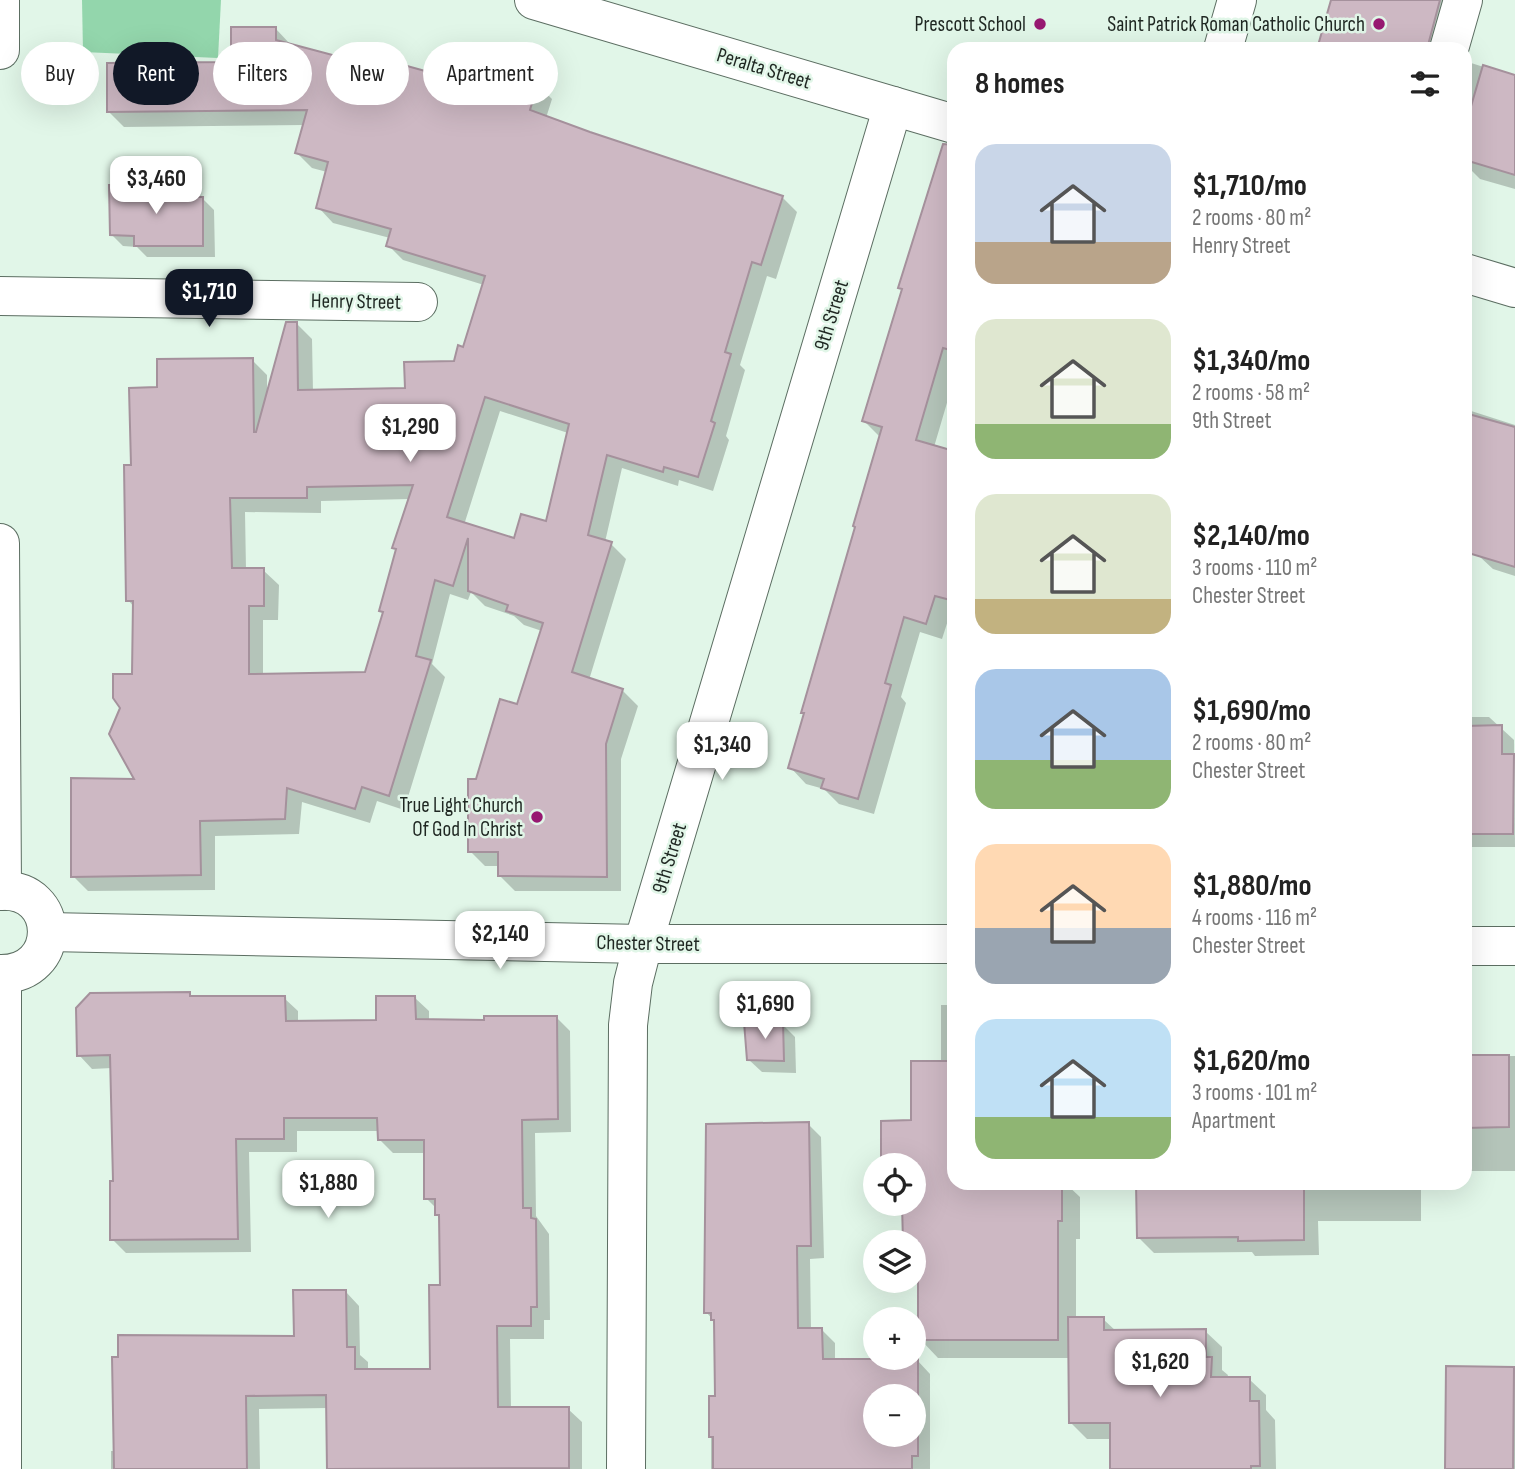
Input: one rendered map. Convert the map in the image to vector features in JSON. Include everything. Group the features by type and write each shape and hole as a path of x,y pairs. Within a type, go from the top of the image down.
{"street":[{"path":"0,0 0,50"},
{"name":"Peralta Street","path":"534,0 947,122"},
{"path":"1225,42 1237,0"},
{"path":"1451,42 1463,0"},
{"name":"9th Street","path":"626,1469 628,1025 634,983 643,944 893,107"},
{"path":"1472,275 1515,288"},
{"name":"Henry Street","path":"0,296 418,302"},
{"path":"0,543 1,891 16,892 39,906 48,932 39,958 29,967 16,973 1,974 2,1469"},
{"name":"Chester Street","path":"48,932 643,944 947,944"},
{"path":"1472,946 1515,946"}],"green space":[{"path":"82,0 221,0 219,42 213,42 213,58 199,57 199,42 113,42 113,53 99,53 99,42 83,42"}],"building":[{"name":"Saint Patrick Roman Catholic Church","path":"1331,0 1440,0 1429,42 1319,42"},
{"path":"231,27 276,27 276,40 284,42 231,42"},
{"path":"312,50 326,53 326,105 409,105 409,67 423,70 423,105 531,105 530,110 590,132 783,196 761,265 752,262 725,352 731,354 711,421 715,423 698,477 664,467 663,472 607,455 588,535 612,542 572,672 623,689 606,744 607,877 498,876 498,852 468,852 468,779 476,779 500,699 517,704 543,623 506,611 508,605 468,591 468,538 453,586 435,580 416,656 431,660 389,796 362,787 355,809 287,788 285,819 200,821 201,875 71,877 71,778 134,779 109,734 120,708 113,698 113,674 132,674 133,601 126,601 124,465 131,465 129,388 157,387 157,359 253,358 256,432 286,322 297,322 298,390 405,388 404,362 454,361 458,345 463,347 485,276 386,246 391,229 316,208 328,162 295,153 307,110 107,112 107,63 113,63 113,105 199,105 199,62 213,62 213,105 312,105","holes":["485,397 569,424 546,521 521,514 514,538 447,517","413,485 392,548 396,549 379,611 383,612 365,672 249,674 249,606 264,606 264,568 232,568 230,498 307,498 307,487"]},
{"path":"1483,65 1515,75 1515,175 1472,162 1472,103"},
{"path":"943,144 947,144 947,349 943,348 916,440 947,449 947,599 935,596 926,624 904,617 885,683 891,685 858,799 821,788 824,779 788,768 882,427 862,421 902,289 898,288"},
{"path":"109,185 180,185 180,197 203,197 203,246 134,246 134,236 110,235"},
{"path":"1472,415 1515,427 1515,567 1472,554"},
{"path":"1502,725 1502,754 1514,754 1513,834 1472,834 1472,726"},
{"path":"190,992 190,996 285,996 286,1021 376,1020 376,996 415,996 416,1019 484,1020 484,1016 557,1016 558,1119 522,1120 523,1208 531,1208 531,1218 536,1219 537,1307 531,1307 531,1326 497,1326 498,1407 569,1407 569,1468 327,1469 326,1395 246,1396 247,1469 114,1469 112,1357 118,1357 118,1335 294,1336 293,1290 346,1290 347,1347 355,1347 355,1369 430,1369 429,1285 440,1285 439,1215 435,1215 435,1199 424,1199 424,1140 378,1140 377,1118 284,1118 284,1139 236,1139 238,1239 110,1240 110,1181 113,1181 110,1055 77,1056 76,1008 90,993"},
{"path":"744,1022 783,1022 784,1061 747,1060"},
{"path":"1472,1055 1509,1055 1509,1127 1472,1128"},
{"path":"911,1061 947,1061 947,1190 1062,1190 1062,1221 1058,1221 1058,1340 926,1340 926,1307 918,1307 918,1293 926,1293 926,1230 903,1230 902,1216 926,1216 926,1153 881,1153 881,1121 911,1120"},
{"path":"809,1122 811,1246 797,1246 798,1328 822,1328 823,1359 863,1359 863,1370 918,1370 918,1384 863,1384 863,1447 918,1447 918,1456 912,1456 912,1469 713,1469 713,1437 709,1437 709,1396 715,1396 714,1320 711,1320 711,1313 704,1313 706,1124"},
{"path":"1136,1190 1304,1190 1304,1240 1238,1241 1238,1237 1137,1238"},
{"path":"1068,1317 1104,1317 1104,1330 1206,1329 1206,1357 1212,1357 1211,1377 1250,1377 1250,1401 1259,1401 1260,1466 1251,1466 1251,1469 1110,1469 1110,1423 1069,1423"},
{"path":"1446,1366 1514,1367 1513,1469 1445,1469"}],"place":[{"name":"Prescott School","path":"1040,24"},
{"name":"Saint Patrick Roman Catholic Church","path":"1379,24"},
{"name":"True Light Church Of God In Christ","path":"537,817"}]}
